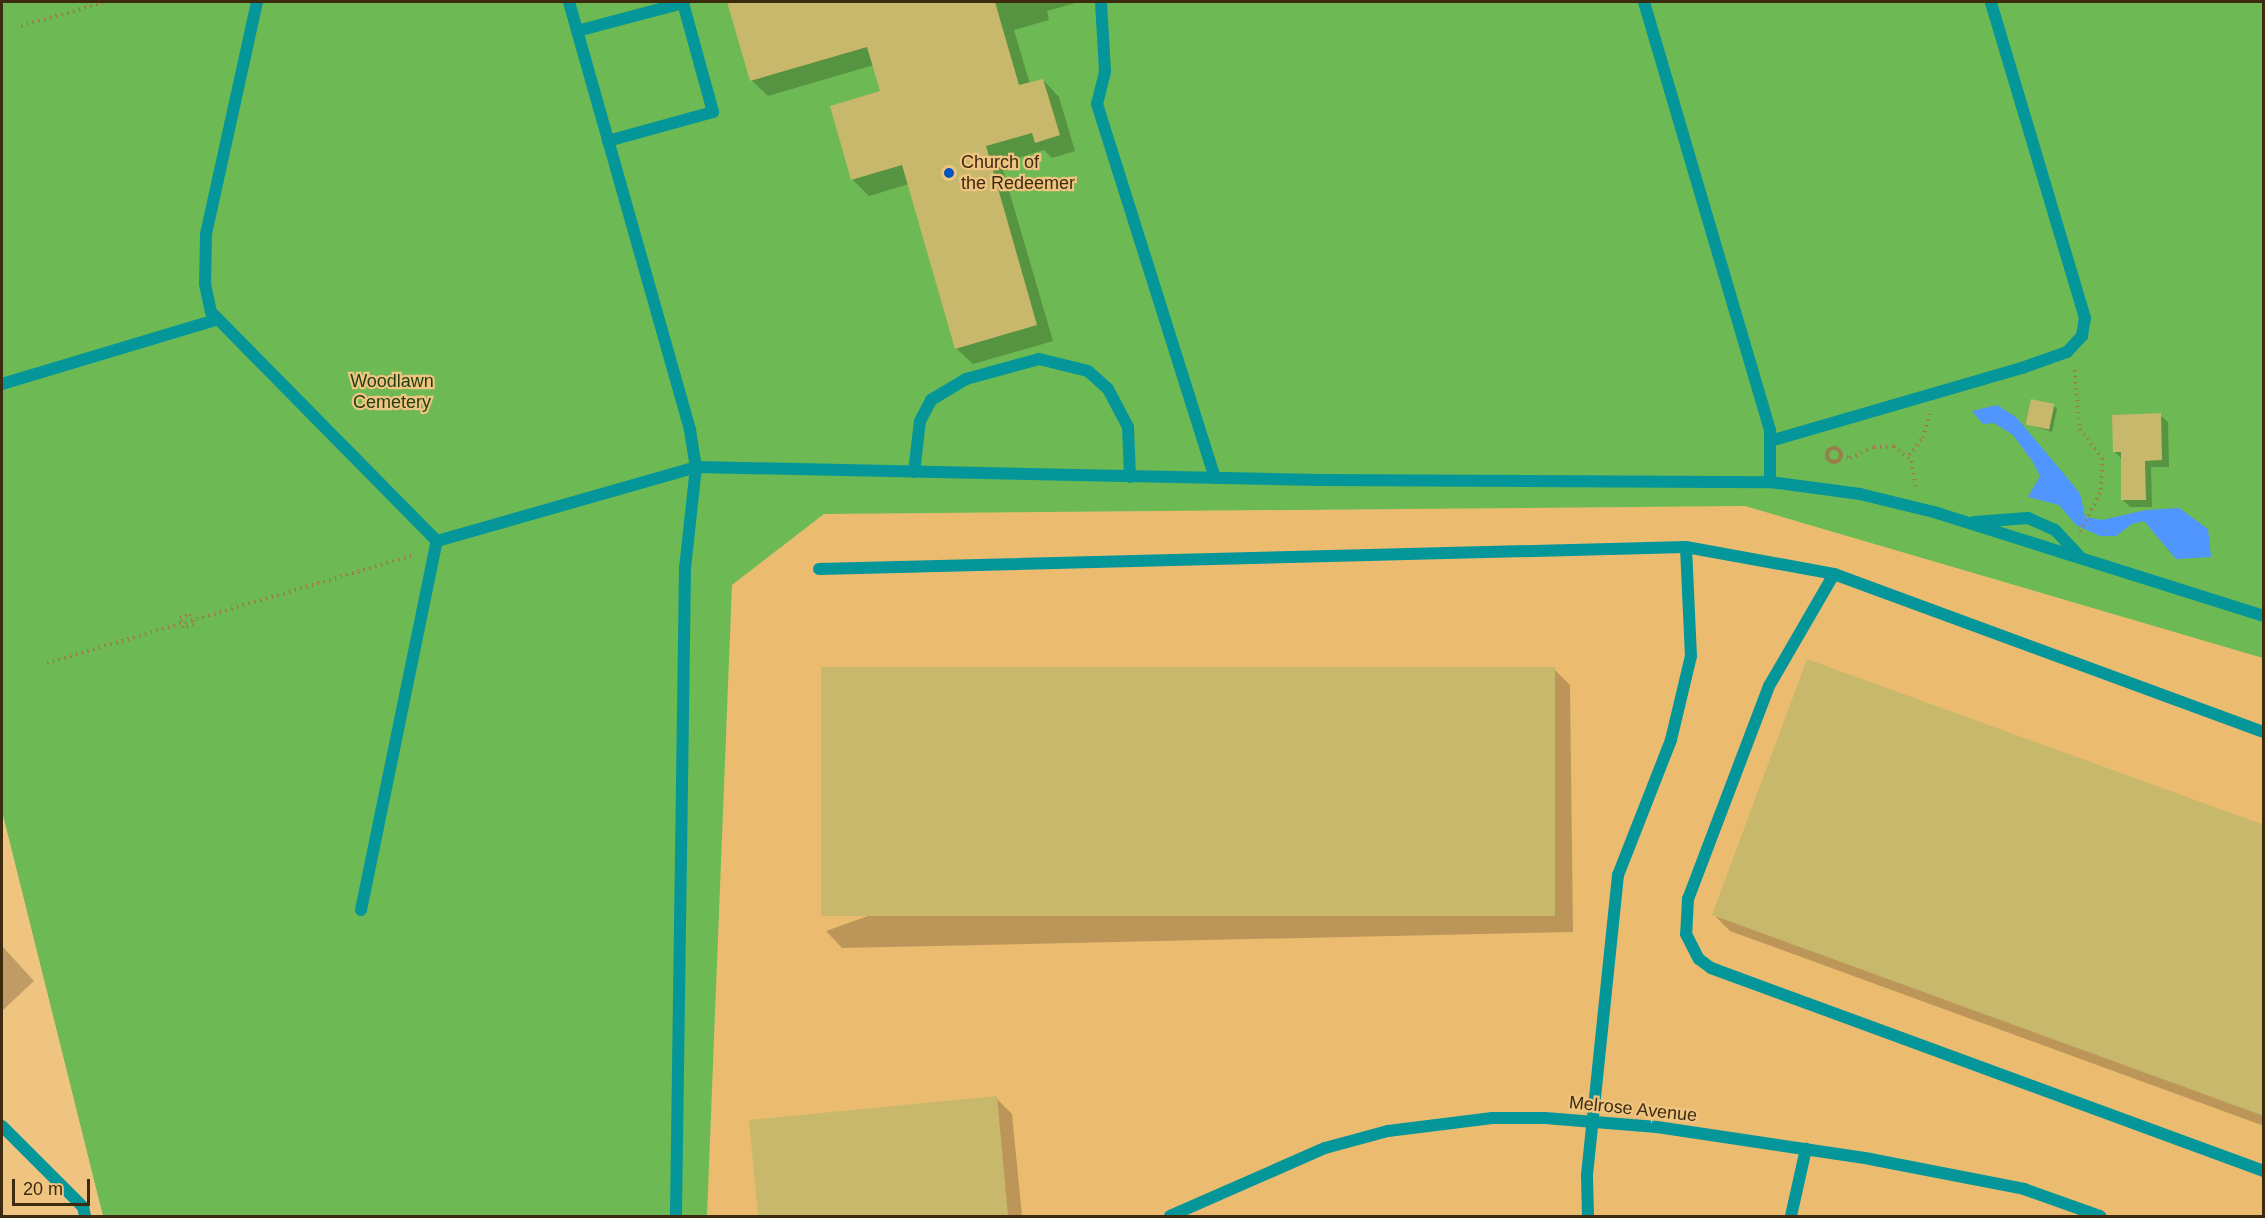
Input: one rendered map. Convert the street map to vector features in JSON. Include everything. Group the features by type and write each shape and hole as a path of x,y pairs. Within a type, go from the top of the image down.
{"street":[{"path":"257,2 206,234 205,284 215,320 436,545"},
{"path":"569,2 690,430 696,467 685,567 676,1216"},
{"path":"1644,2 1770,441 1770,482"},
{"path":"1770,441 2022,368 2073,348 2082,336 2085,318 1991,2"},
{"path":"577,31 683,3 713,112 608,141"},
{"path":"1104,4 1105,72 1097,104 1215,478"},
{"path":"2,384 215,320"},
{"path":"914,472 920,421 931,400 966,379 1038,359 1088,372 1108,389 1128,427 1130,477"},
{"path":"436,545 696,467 1130,477 1770,482 1860,494 1912,507 2078,556 2264,616"},
{"path":"1969,523 2028,518 2055,530 2078,556"},
{"path":"361,910 436,545"},
{"path":"1588,1216 1587,1176 1595,1122 1605,977 1618,875 1671,740 1691,656 1686,547"},
{"path":"819,569 1686,547 1834,574 2264,732"},
{"path":"1834,574 1769,686 1688,899 1686,934 1699,959 1711,968 2264,1171"},
{"name":"Melrose Avenue","path":"1170,1216 1325,1148 1388,1131 1492,1118 1595,1122 1806,1149 2024,1189 2100,1216"},
{"path":"2,1126 83,1208 85,1216"},
{"path":"1791,1216 1806,1149"}],"path":[{"path":"21,26 105,2"},
{"path":"2073,348 2079,429 2102,458 2100,493 2081,529"},
{"path":"1909,455 1927,430 1930,414 1925,396"},
{"path":"1841,456 1855,457 1887,444 1909,455 1918,479 1912,507"},
{"path":"47,663 436,545"}],"shaded area":[{"path":"1745,506 2263,658 2263,1216 707,1216 732,585 824,514"}],"green space":[{"name":"Woodlawn Cemetery","path":"2,2 2263,2 2263,658 1745,506 824,514 732,585 707,1216 103,1216 2,811"}],"water":[{"path":"1997,405 2016,417 2074,486 2080,494 2085,517 2102,520 2146,510 2179,508 2208,529 2211,557 2176,559 2144,521 2132,524 2116,536 2100,536 2076,525 2059,505 2028,497 2040,476 2033,462 2013,435 1994,423 1983,424 1972,411"}],"building":[{"name":"Church of the Redeemer","path":"727,2 995,2 1019,85 1043,79 1060,135 1035,143 1032,133 986,146 1037,325 955,349 902,165 851,180 830,106 880,91 867,47 750,81"},
{"path":"2031,399 2054,404 2049,429 2026,424"},
{"path":"2161,413 2162,460 2145,461 2146,500 2121,500 2121,452 2113,452 2112,415"},
{"path":"1807,659 2264,825 2264,1116 1712,915"},
{"path":"821,667 1555,667 1555,916 821,916"},
{"path":"997,1096 1008,1216 758,1216 749,1120"}],"place":[{"name":"Church of the Redeemer","path":"949,173"}]}
